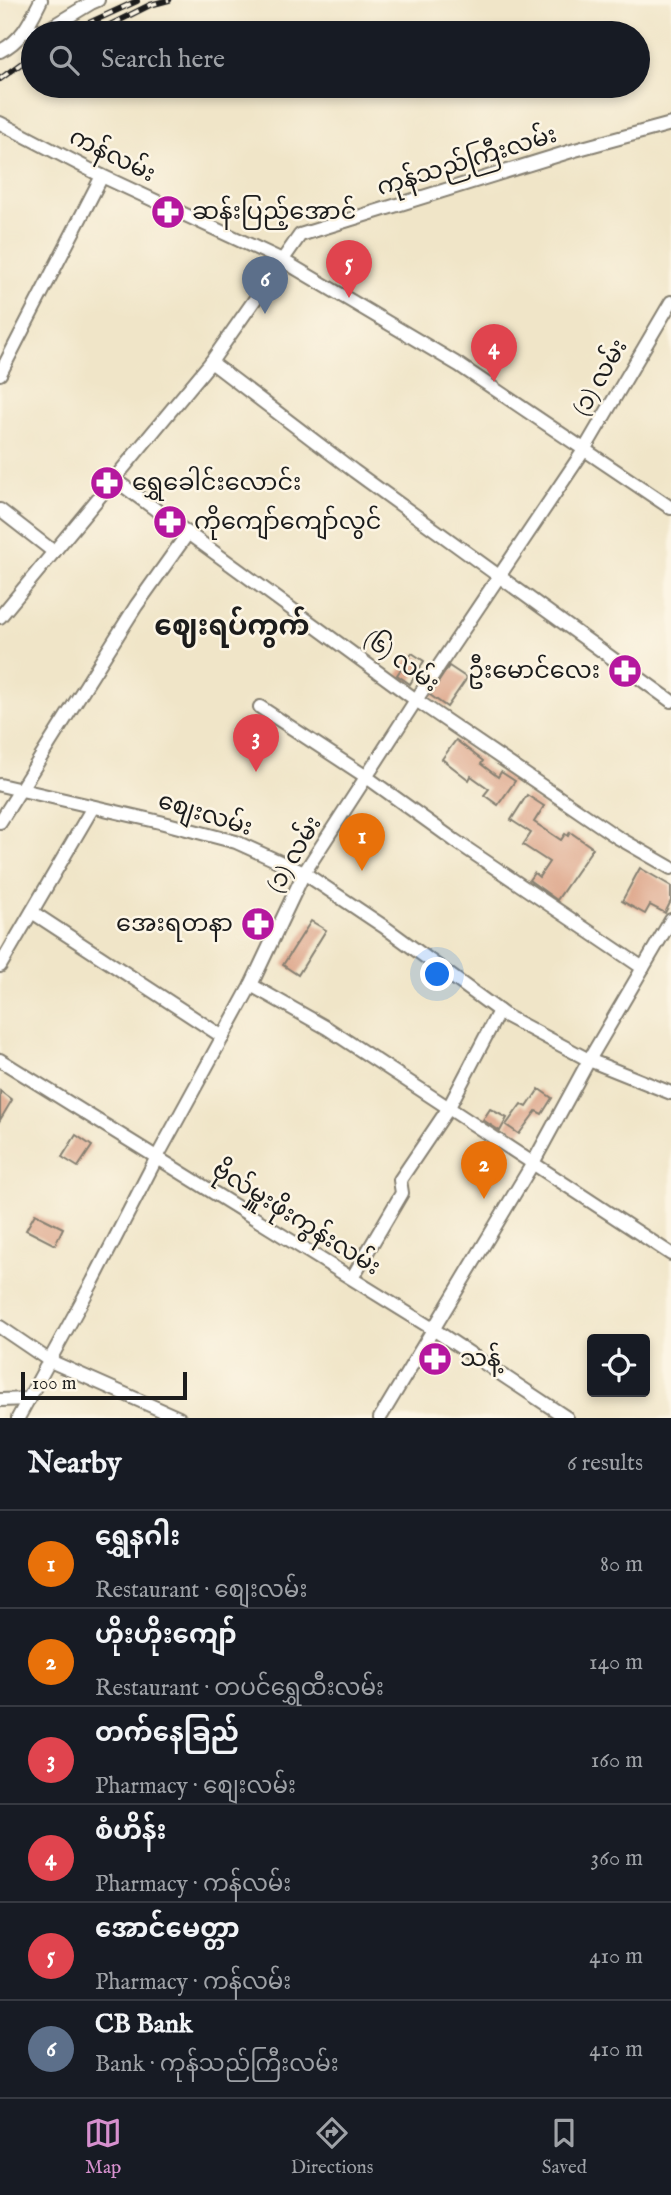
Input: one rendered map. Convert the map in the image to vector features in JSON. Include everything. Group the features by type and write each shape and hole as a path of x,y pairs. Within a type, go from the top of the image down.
{"street":[{"path":"30,21 41,0"},
{"path":"61,21 99,0"},
{"path":"0,51 8,48 21,36"},
{"name":"ကန်လမ်း","path":"0,123 102,176 282,260 459,365 671,508"},
{"name":"ကုန်သည်ကြီးလမ်း","path":"0,617 211,362 300,235 575,150 671,124"},
{"path":"0,374 102,176"},
{"name":"(၁) လမ်း","path":"18,1418 251,985 304,873 584,450 671,302"},
{"path":"211,362 354,471 671,701"},
{"name":"(၆) လမ်း","path":"114,479 416,700 617,837 671,868"},
{"path":"0,510 54,552"},
{"path":"0,822 136,606 188,533"},
{"path":"260,707 368,778 453,841 643,968"},
{"name":"စျေးလမ်း","path":"0,785 236,842 304,873 383,926 499,1011 589,1060 671,1093"},
{"path":"0,966 93,807"},
{"path":"32,912 223,1037"},
{"path":"380,1418 533,1163 589,1060 671,920"},
{"path":"251,985 327,1028 671,1254"},
{"path":"352,1278 402,1193 400,1180 449,1109 499,1011"},
{"name":"ဗိုလ်မှူးဖိုးကွန်းလမ်း","path":"0,1060 433,1329 567,1418"},
{"path":"0,1327 50,1361 180,1418"},
{"path":"0,1400 29,1399"}],"building":[{"path":"412,653 424,661 410,684 397,675"},
{"path":"449,666 467,678 447,707 430,695"},
{"path":"456,740 498,777 501,772 515,781 498,805 484,795 489,789 471,776 469,780 442,759"},
{"path":"527,795 544,806 534,822 561,840 570,832 593,848 557,900 529,880 534,873 539,877 549,862 523,845 531,833 511,820"},
{"path":"640,868 671,886 671,901 665,913 650,905 645,914 622,901"},
{"path":"311,921 326,930 298,975 283,965"},
{"path":"539,1089 552,1098 542,1114 536,1111 519,1134 506,1125 521,1104 527,1107"},
{"path":"0,1091 12,1100 0,1120"},
{"path":"490,1109 507,1118 500,1131 483,1120"},
{"path":"76,1135 92,1146 78,1167 62,1157"},
{"path":"35,1214 63,1228 55,1245 26,1230"}],"railway":[{"path":"118,21 150,5 169,0"},
{"path":"93,21 137,1"},
{"path":"0,79 21,64"}],"place":[{"name":"ဆန်းပြည့်အောင်","path":"168,212"},
{"name":"အောင်မေတ္တာ","path":"349,298"},
{"name":"CB Bank","path":"265,314"},
{"name":"စံဟိန်း","path":"494,382"},
{"name":"ရွှေခေါင်းလောင်း","path":"107,483"},
{"name":"ကိုကျော်ကျော်လွင်","path":"170,522"},
{"name":"ဦးမောင်လေး","path":"625,671"},
{"name":"တက်နေခြည်","path":"256,772"},
{"name":"ရွှေနဂါး","path":"362,871"},
{"name":"အေးရတနာ","path":"258,924"},
{"name":"ဟိုးဟိုးကျော်","path":"484,1199"},
{"name":"သန့်","path":"435,1359"}],"district":[{"name":"ဈေးရပ်ကွက်","path":"232,627"}]}
